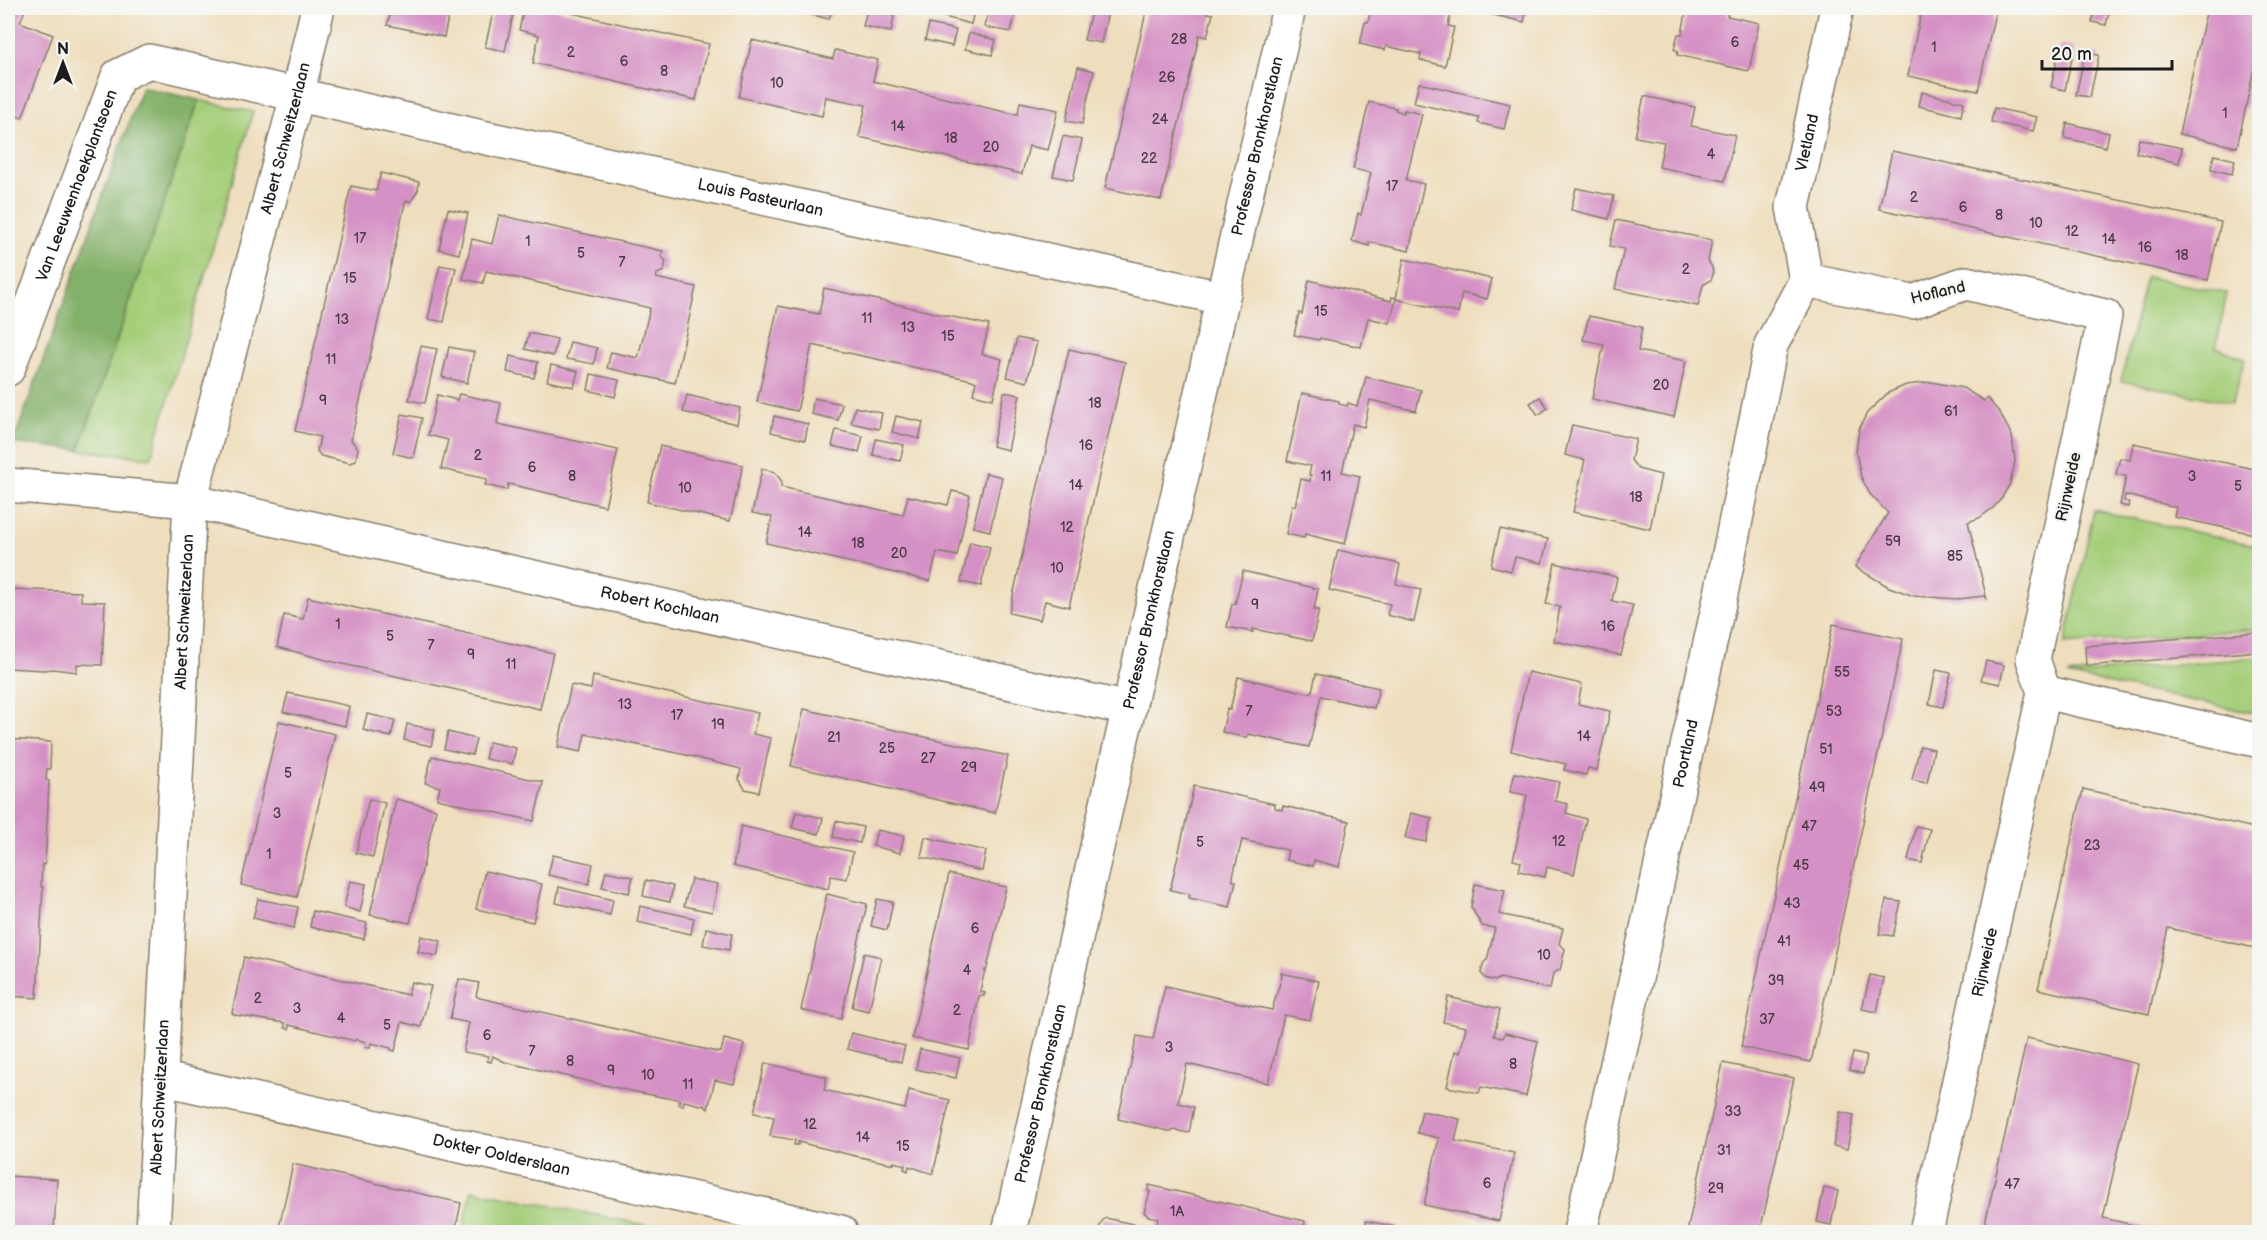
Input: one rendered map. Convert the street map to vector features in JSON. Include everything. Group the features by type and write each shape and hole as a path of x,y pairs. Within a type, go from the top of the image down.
{"street":[{"name":"Albert Schweitzerlaan","path":"153,1233 190,501 318,8"},
{"name":"Professor Bronkhorstlaan","path":"1010,1233 1289,8"},
{"name":"Vletland","path":"1806,280 1793,207 1837,8"},
{"name":"Van Leeuwenhoekplantsoen","path":"8,369 118,76 149,61 297,96"},
{"name":"Louis Pasteurlaan","path":"297,96 1222,298"},
{"name":"Hofland","path":"1806,280 1912,302 1966,283 2105,316"},
{"name":"Poortland","path":"1580,1233 1721,594 1771,345 1806,280"},
{"name":"Rijnweide","path":"1926,1233 2044,692 2033,659 2105,316"},
{"path":"8,485 190,501"},
{"name":"Robert Kochlaan","path":"190,501 1129,709"},
{"path":"2044,692 2259,741"},
{"name":"Dokter Oolderslaan","path":"160,1078 841,1233"}],"green space":[{"path":"142,87 199,100 79,450 13,443"},
{"path":"199,100 253,112 151,458 79,450"},
{"path":"2146,277 2227,293 2216,347 2245,359 2232,403 2121,381"},
{"path":"2094,510 2259,546 2259,629 2065,644"},
{"path":"2259,657 2259,714 2067,675"},
{"path":"472,1190 680,1232 462,1232"}],"building":[{"path":"8,8 26,8 20,22 53,35 22,118 8,113"},
{"path":"392,8 450,8 444,37 387,25"},
{"path":"494,8 514,11 505,51 485,47"},
{"path":"524,8 550,8 709,44 696,100 533,63 539,35 519,30"},
{"path":"785,8 832,8 829,19"},
{"path":"906,8 932,8 931,14"},
{"path":"946,8 975,8 971,24 944,17"},
{"path":"1092,8 1109,8 1101,43 1084,40"},
{"path":"1147,8 1205,8 1207,13 1213,14 1207,37 1199,35 1161,200 1105,188"},
{"path":"1371,8 1452,8 1448,26 1454,27 1445,66 1420,60 1421,54 1386,46 1385,50 1360,44"},
{"path":"1465,8 1527,8 1524,22"},
{"path":"1687,8 1729,8 1727,16 1759,23 1749,71 1677,55 1678,51 1674,49 1678,34 1682,34"},
{"path":"1922,8 1996,8 1978,91 1908,76"},
{"path":"2095,8 2110,8 2106,25 2092,22"},
{"path":"2207,8 2259,8 2259,46 2237,147 2179,134"},
{"path":"867,10 894,16 891,32 863,26"},
{"path":"988,11 1015,16 1011,32 984,27"},
{"path":"929,24 956,30 952,46 925,40"},
{"path":"969,33 996,40 992,55 965,49"},
{"path":"752,40 833,59 835,50 878,60 873,81 957,101 1014,114 1018,114 1020,102 1058,110 1048,150 1029,146 1022,174 859,137 866,105 826,97 822,116 739,97"},
{"path":"2060,45 2074,48 2065,90 2051,87"},
{"path":"2085,53 2099,55 2090,97 2076,95"},
{"path":"1078,67 1094,71 1082,124 1066,121"},
{"path":"1419,83 1510,104 1504,129 1478,123 1479,118 1414,103"},
{"path":"1922,92 1964,102 1961,116 1919,106"},
{"path":"1644,96 1695,107 1691,126 1735,135 1725,181 1659,167 1664,142 1635,137"},
{"path":"1369,102 1396,108 1395,110 1404,113 1404,110 1422,114 1406,180 1424,184 1409,251 1369,242 1369,246 1352,241 1371,173 1353,169"},
{"path":"1994,108 2037,117 2033,131 1991,122"},
{"path":"2067,123 2109,133 2106,147 2064,138"},
{"path":"1063,136 1082,140 1073,180 1053,176"},
{"path":"2139,139 2182,148 2179,163 2136,153"},
{"path":"1892,151 2221,222 2208,280 1879,209"},
{"path":"2214,155 2235,160 2232,174 2211,169"},
{"path":"381,173 419,182 418,190 411,202 407,200 405,203 351,440 358,448 356,460 350,463 321,456 317,451 320,437 295,431 351,186 376,191"},
{"path":"1576,188 1614,196 1609,219 1571,210"},
{"path":"448,209 468,213 459,254 439,249"},
{"path":"499,215 663,251 661,256 666,261 664,271 657,274 656,278 696,287 675,383 607,368 611,352 638,358 650,308 486,271 483,283 463,279 472,239 492,244"},
{"path":"1616,220 1712,240 1708,261 1713,275 1711,280 1703,285 1698,306 1615,289 1624,249 1610,246"},
{"path":"1404,259 1492,279 1487,299 1462,293 1458,313 1396,299 1390,323 1368,318 1361,347 1294,335 1299,313 1302,314 1309,280 1391,301 1392,297 1396,298"},
{"path":"440,265 456,268 444,322 428,319"},
{"path":"824,288 989,325 982,354 1002,359 993,399 973,394 976,382 972,380 812,345 797,411 757,402 778,306 819,314"},
{"path":"1589,316 1642,327 1638,351 1686,361 1674,417 1592,399 1604,344 1583,340"},
{"path":"529,333 557,339 553,356 525,349"},
{"path":"1017,338 1037,342 1027,382 1007,377"},
{"path":"570,342 597,348 594,364 566,359"},
{"path":"421,346 437,349 425,403 409,400"},
{"path":"449,347 474,352 467,383 442,377"},
{"path":"1069,349 1125,362 1069,607 1045,601 1040,620 1009,613"},
{"path":"510,356 538,362 534,378 507,372"},
{"path":"551,365 578,371 574,387 547,381"},
{"path":"591,374 619,380 615,397 588,390"},
{"path":"1366,377 1421,390 1416,411 1370,400 1364,427 1353,424 1342,472 1360,476 1345,544 1305,534 1304,538 1286,534 1292,505 1295,506 1301,479 1310,481 1311,475 1309,475 1311,466 1287,461 1302,393 1339,401 1339,404 1347,406 1348,403 1357,406"},
{"path":"1931,382 1963,388 1984,401 1987,398 2000,413 2012,436 2015,461 2010,484 1993,508 1979,518 1968,522 1987,600 1984,596 1958,599 1914,596 1889,587 1855,567 1888,513 1870,494 1861,477 1856,452 1859,429 1867,413 1888,393 1906,385"},
{"path":"1004,392 1020,395 1008,450 992,446"},
{"path":"459,394 501,403 498,424 618,450 605,506 508,484 507,490 485,485 487,479 441,469 448,440 428,435 437,395 457,400"},
{"path":"687,395 740,408 737,424 683,412"},
{"path":"1540,397 1548,408 1538,415 1530,403"},
{"path":"814,398 842,404 838,420 811,414"},
{"path":"855,407 882,413 879,429 851,423"},
{"path":"402,414 422,418 413,458 393,453"},
{"path":"774,416 808,424 805,440 771,432"},
{"path":"896,416 923,422 919,439 892,432"},
{"path":"1572,425 1636,439 1631,460 1638,469 1661,475 1650,529 1573,512 1585,460 1565,455"},
{"path":"836,430 863,436 859,452 832,446"},
{"path":"876,439 904,445 900,461 873,455"},
{"path":"2133,443 2259,470 2259,535 2174,517 2176,507 2125,495 2124,501 2129,502 2128,507 2120,505 2126,476 2116,474 2120,458 2130,460"},
{"path":"660,446 743,465 730,521 647,502"},
{"path":"762,469 775,472 782,482 781,487 903,515 908,496 948,505 952,491 970,495 957,556 937,552 930,581 766,543 772,517 752,513"},
{"path":"986,473 1002,477 990,531 973,527"},
{"path":"1500,529 1548,539 1542,563 1515,557 1511,571 1491,566"},
{"path":"970,542 990,547 981,586 961,582"},
{"path":"1338,550 1400,564 1396,584 1421,590 1414,622 1387,615 1390,604 1329,590"},
{"path":"1555,563 1617,577 1612,601 1633,605 1621,655 1554,641 1560,607 1546,604"},
{"path":"1243,571 1318,589 1314,610 1319,610 1312,641 1253,629 1253,632 1227,627"},
{"path":"8,589 81,592 81,601 105,602 102,665 77,664 77,672 8,668"},
{"path":"308,597 553,653 540,709 277,647 284,615 303,619"},
{"path":"1833,624 1903,639 1811,1062 1741,1047"},
{"path":"2259,632 2259,651 2086,666 2085,646"},
{"path":"1986,661 2004,665 2000,684 1981,680"},
{"path":"1936,670 1951,673 1943,707 1929,704"},
{"path":"1528,672 1582,684 1578,704 1610,711 1597,770 1588,768 1586,775 1564,770 1566,764 1511,751"},
{"path":"1316,674 1379,688 1374,708 1321,696 1309,747 1248,734 1247,738 1222,732 1238,677 1308,693 1312,692"},
{"path":"593,676 758,713 753,734 771,738 759,792 745,789 739,779 741,769 682,754 585,734 581,752 558,747 571,685 591,689"},
{"path":"288,693 349,706 345,726 283,712"},
{"path":"804,709 1008,756 995,813 791,766"},
{"path":"367,714 395,720 391,737 363,730"},
{"path":"279,721 335,734 297,897 241,885"},
{"path":"407,724 435,730 431,746 404,740"},
{"path":"448,732 476,739 472,755 444,749"},
{"path":"8,739 51,742 50,769 47,769 46,780 49,781 45,865 42,864 41,887 43,887 37,998 8,996"},
{"path":"489,742 516,748 512,764 485,759"},
{"path":"1920,746 1934,749 1927,783 1912,780"},
{"path":"432,756 543,782 534,821 437,799 440,787 425,783"},
{"path":"1515,773 1559,782 1555,801 1568,804 1566,813 1586,819 1574,874 1547,867 1545,877 1519,871 1521,862 1513,860 1527,795 1510,792"},
{"path":"1194,786 1275,804 1275,808 1282,810 1283,806 1349,821 1339,867 1314,860 1313,866 1286,860 1288,850 1242,840 1233,876 1233,881 1236,881 1230,907 1189,898 1190,894 1170,890"},
{"path":"2083,789 2259,829 2259,949 2168,928 2149,1014 2038,989"},
{"path":"369,799 385,803 373,857 356,853"},
{"path":"396,799 436,809 410,923 370,915"},
{"path":"796,812 823,818 819,834 792,828"},
{"path":"1411,813 1432,818 1426,842 1405,838"},
{"path":"836,821 863,827 860,843 833,837"},
{"path":"741,826 853,852 847,879 831,876 828,889 733,866"},
{"path":"1916,826 1930,829 1922,863 1908,860"},
{"path":"877,830 904,836 900,853 873,846"},
{"path":"925,837 986,851 982,871 921,857"},
{"path":"553,855 593,864 589,884 548,875"},
{"path":"485,871 542,884 533,922 476,909"},
{"path":"606,871 633,877 629,893 602,887"},
{"path":"949,874 1006,887 980,991 985,993 984,996 979,996 969,1050 912,1038"},
{"path":"691,879 718,884 712,912 684,906"},
{"path":"646,880 673,886 670,902 643,896"},
{"path":"350,881 366,884 360,912 344,907"},
{"path":"1475,884 1505,890 1499,914 1563,928 1559,944 1565,949 1560,970 1553,973 1550,989 1500,978 1495,981 1485,978 1481,973 1484,962 1487,960 1495,928 1482,926 1471,907"},
{"path":"559,887 613,900 610,915 556,903"},
{"path":"827,894 867,904 841,1019 801,1010"},
{"path":"258,899 298,907 294,928 253,918"},
{"path":"877,899 893,902 887,930 871,926"},
{"path":"1886,900 1901,902 1893,936 1879,934"},
{"path":"640,906 694,918 691,934 637,922"},
{"path":"313,911 367,923 364,939 310,927"},
{"path":"706,928 732,934 729,950 703,945"},
{"path":"421,936 441,941 437,956 418,952"},
{"path":"864,953 881,957 869,1011 852,1007"},
{"path":"244,957 408,995 411,982 431,986 421,1027 402,1022 395,1051 371,1043 370,1048 365,1047 366,1042 356,1039 355,1041 289,1025 289,1029 285,1028 285,1023 235,1015 232,1013"},
{"path":"1281,973 1319,981 1310,1020 1284,1015 1268,1083 1187,1064 1178,1103 1194,1107 1189,1133 1173,1130 1172,1132 1118,1119 1137,1036 1153,1039 1165,986 1272,1010"},
{"path":"1870,975 1884,978 1877,1012 1862,1009"},
{"path":"459,979 479,983 476,996 480,998 717,1052 721,1052 724,1039 744,1044 734,1084 715,1080 708,1109 705,1106 684,1101 683,1106 679,1104 680,1100 669,1097 626,1090 505,1062 493,1056 491,1062 487,1061 489,1056 463,1052 469,1023 450,1019"},
{"path":"1448,997 1500,1009 1494,1036 1503,1038 1505,1033 1538,1041 1526,1096 1481,1087 1479,1093 1447,1087 1455,1051 1460,1053 1466,1027 1443,1022"},
{"path":"851,1033 905,1046 901,1062 847,1049"},
{"path":"2027,1038 2138,1064 2103,1218 2164,1232 1983,1232"},
{"path":"920,1049 960,1058 956,1078 916,1069"},
{"path":"1853,1053 1867,1056 1863,1074 1849,1070"},
{"path":"765,1063 827,1077 824,1090 905,1109 909,1090 950,1100 933,1174 909,1166 908,1171 904,1169 905,1165 894,1162 894,1164 855,1156 798,1142 798,1145 794,1145 795,1140 770,1136 774,1117 754,1113"},
{"path":"1723,1063 1794,1078 1760,1232 1687,1232"},
{"path":"1422,1111 1460,1119 1455,1141 1514,1153 1499,1221 1424,1205 1439,1138 1417,1133"},
{"path":"1840,1112 1854,1115 1847,1149 1833,1146"},
{"path":"293,1164 461,1203 455,1232 278,1232"},
{"path":"8,1176 57,1179 54,1232 8,1232"},
{"path":"1149,1185 1305,1221 1303,1232 1097,1232 1106,1218 1156,1229 1158,1218 1148,1216 1144,1212 1150,1192 1148,1191"},
{"path":"1824,1188 1838,1191 1831,1225 1817,1222"},
{"path":"1366,1221 1399,1227 1398,1232 1364,1232"}]}
